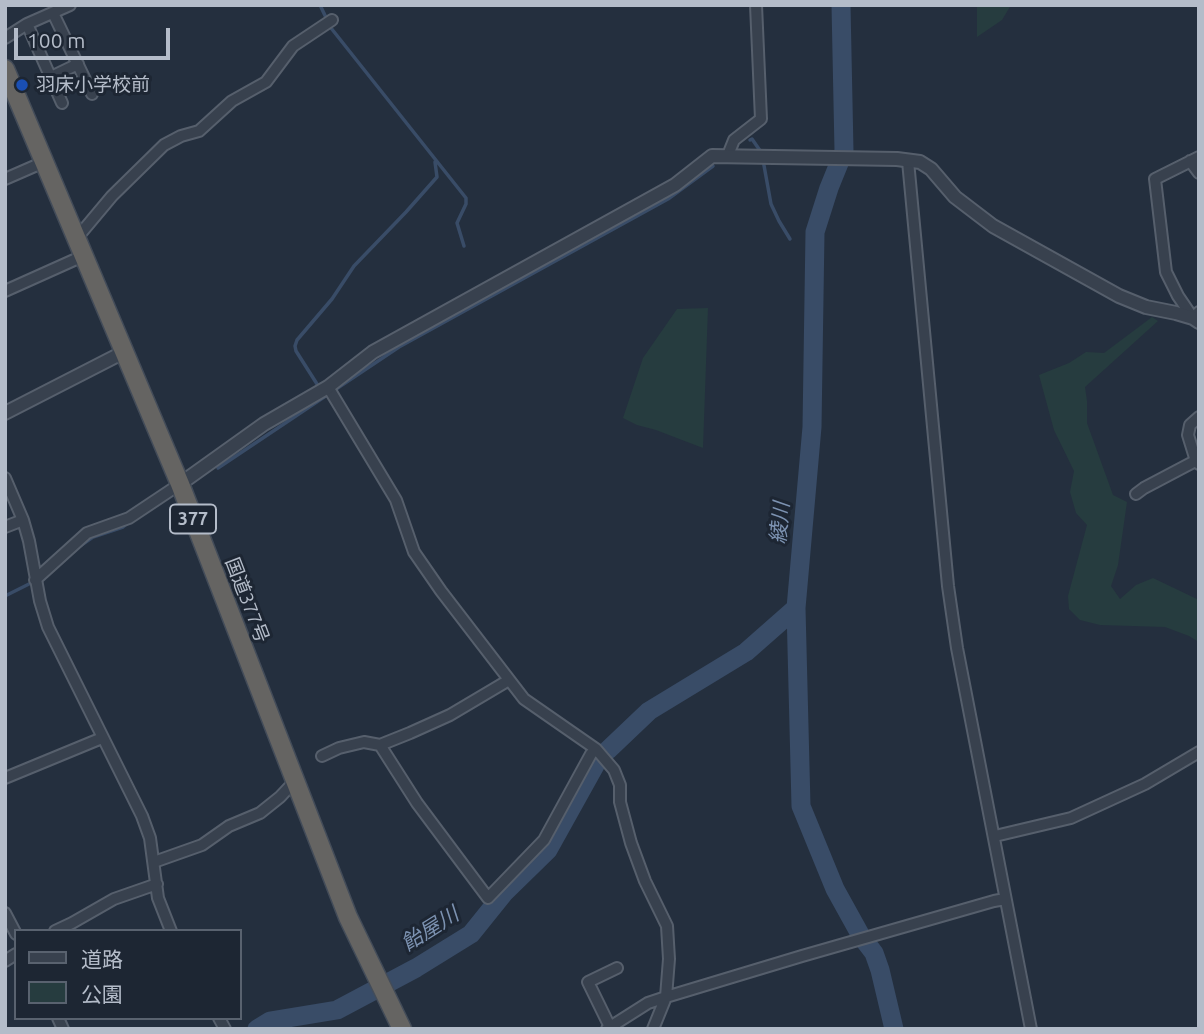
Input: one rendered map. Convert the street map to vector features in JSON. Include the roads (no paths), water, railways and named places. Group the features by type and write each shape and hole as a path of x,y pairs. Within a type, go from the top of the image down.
{"highway":[{"name":"国道377号","path":"5,69 180,484 348,917 402,1029"}],"street":[{"path":"5,38 27,24 70,5"},
{"path":"732,156 734,140 761,119 756,5"},
{"path":"53,13 92,94"},
{"path":"76,239 112,196 164,145 199,131 232,101 266,82 293,46 329,21"},
{"path":"27,24 62,103"},
{"path":"51,77 78,64"},
{"path":"36,580 87,533 129,518 264,424 330,390 373,352 675,185 712,156 920,162 931,169 955,197 993,226 1119,296 1146,307 1197,318"},
{"path":"1197,318 1178,296 1166,272 1155,179 1195,159 1199,173"},
{"path":"903,160 948,586 957,648 995,836 1000,900 1031,1029"},
{"path":"5,179 44,162"},
{"path":"5,291 83,256"},
{"path":"5,413 124,352"},
{"path":"330,390 396,500 414,552 441,591 524,699 596,749 614,770 620,785 620,802 631,844 667,926 667,997 653,1029"},
{"path":"1136,494 1198,462 1188,435 1190,425 1199,417"},
{"path":"5,478 23,520 48,627 142,816 150,838 158,898 170,929"},
{"path":"5,527 23,520"},
{"path":"322,756 339,748 364,743 380,745 450,715 509,680"},
{"path":"5,778 102,738"},
{"path":"380,745 417,803 488,898 544,840 590,754 596,749"},
{"path":"995,836 1071,818 1145,785 1199,751"},
{"path":"154,862 202,845 229,826 260,813 295,781"},
{"path":"59,929 114,899 156,884"},
{"path":"617,968 588,982 608,1028 648,1003 1000,900"},
{"path":"5,914 14,930"}],"waterway":[{"path":"320,5 331,28 466,198 457,223 464,246"},
{"name":"綾川","path":"841,5 844,151 815,232 812,427 796,608 801,806 835,889 861,936 874,953 894,1029"},
{"path":"750,140 752,139 761,152"},
{"path":"763,160 771,204 790,239"},
{"path":"317,384 296,351 297,340 332,299 354,266 437,177 435,162"},
{"path":"218,468 399,347 668,199 713,166"},
{"path":"80,546 93,537 123,527 129,522"},
{"path":"5,596 31,583"},
{"name":"飴屋川","path":"608,750 649,711 746,652 796,608"},
{"name":"飴屋川","path":"257,1029 270,1021 337,1010 416,968 471,934 504,893 548,850 597,762"}],"place":[{"name":"羽床小学校前","path":"22,85"}]}
